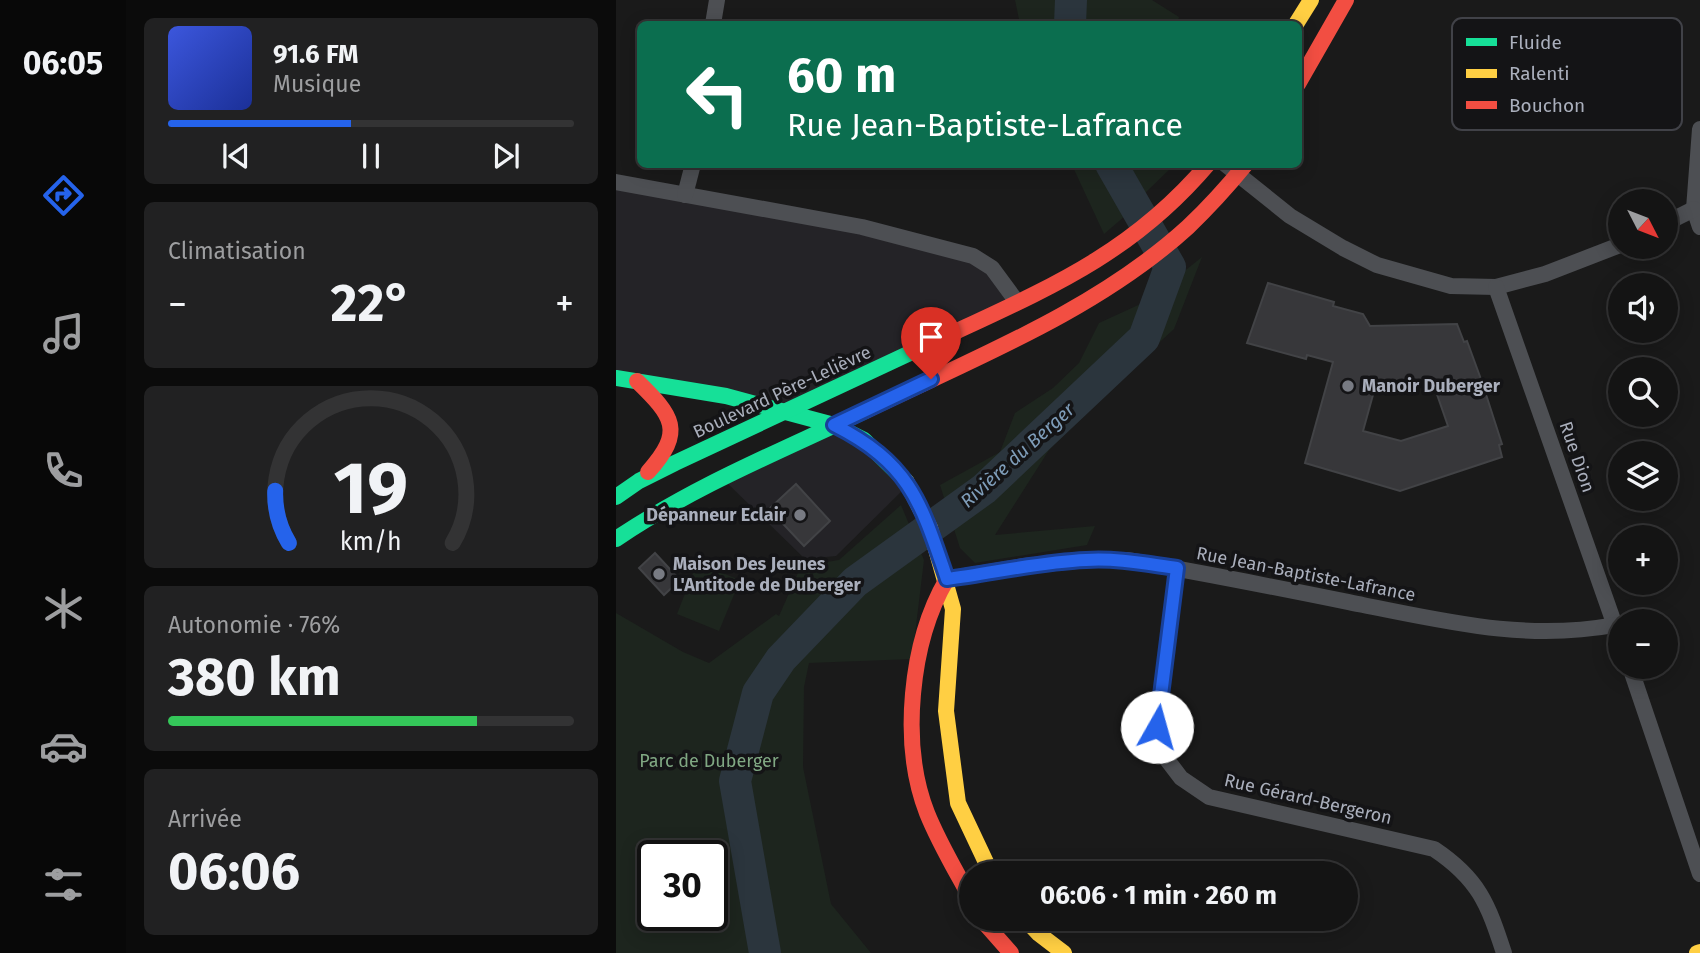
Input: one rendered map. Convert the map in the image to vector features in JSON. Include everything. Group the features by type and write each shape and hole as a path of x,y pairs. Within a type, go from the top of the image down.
{"main road":[{"path":"1298,21 1311,0"},
{"path":"1302,77 1346,0"},
{"name":"Boulevard Père-Lelièvre","path":"616,497 639,481 1017,302 1120,246 1175,202 1205,168"},
{"path":"616,539 663,507 701,487 1016,338 1132,271 1193,222 1242,170"},
{"path":"616,378 726,396 834,425 864,440 909,484 920,503 947,579 953,609 946,711 958,803 985,861"},
{"path":"637,382 667,411 672,429 670,444 663,457 639,481"},
{"path":"947,579 929,614 922,640 913,725 918,776 926,811 959,876"},
{"path":"992,931 1011,953"},
{"path":"1036,931 1064,953"}],"street":[{"path":"714,21 717,0"},
{"path":"1700,129 1695,209 1700,227"},
{"path":"685,195 693,168"},
{"path":"1242,170 1290,216 1377,265 1451,286 1496,288 1545,274 1608,249"},
{"path":"616,183 862,227 973,256 992,268 1017,302"},
{"path":"1678,217 1695,209"},
{"name":"Rue Dion","path":"1496,288 1610,609"},
{"name":"Rue Jean-Baptiste-Lafrance","path":"947,579 1024,566 1086,560 1127,561 1177,568 1483,629 1608,632"},
{"name":"Rue Gérard-Bergeron","path":"1177,568 1157,727 1165,757 1181,778 1209,797 1434,849 1459,865 1476,885 1492,915 1504,953"},
{"path":"1634,679 1700,874"}],"shaded area":[{"path":"616,182 973,256 1017,302 783,411 616,379"},
{"path":"834,425 909,484 836,556 805,559 721,477"}],"green space":[{"path":"1015,0 1152,0 1179,17 1178,21 1019,21"},
{"path":"1073,168 1171,168 1145,193 1147,197 1104,234"},
{"path":"1202,257 1174,329 1103,394 1049,450 995,535 1095,526 1087,545 975,563 960,548 940,485 1000,452 1015,413 1053,388 1079,363 1099,323 1147,301"},
{"name":"Parc de Duberger","path":"901,505 924,560 912,659 809,663 804,687 803,767 831,904 871,953 616,953 616,613 683,652 709,663 776,614 779,616 801,566 839,560"},
{"path":"697,563 740,580 719,631 677,614"}],"building":[{"name":"Manoir Duberger","path":"1268,283 1334,302 1333,306 1363,314 1370,326 1457,324 1464,342 1467,341 1482,382 1502,444 1499,445 1502,457 1400,491 1305,463 1333,362 1307,355 1306,359 1247,343","holes":["1433,383 1448,426 1401,441 1363,431 1376,384"]},
{"name":"Dépanneur Eclair","path":"796,484 830,521 804,546 769,509"},
{"name":"Maison Des Jeunes L'Antitode de Duberger","path":"655,553 680,580 664,595 639,568"}],"waterway":[{"name":"Rivière du Berger","path":"1070,21 1071,0"},
{"name":"Rivière du Berger","path":"765,953 735,781 758,693 781,659 855,582 984,489 1144,338 1170,267 1113,168"}],"traffic: fast":[{"path":"616,497 639,481 675,463 957,331"},
{"path":"616,378 726,396 834,425 864,440 906,481"},
{"path":"616,539 707,486 865,411"}],"traffic: slow":[{"path":"1298,21 1311,0"},
{"path":"906,481 930,528 953,609 946,711 958,803 985,861"},
{"path":"1036,931 1064,953"}],"traffic: jam":[{"path":"1302,77 1346,0"},
{"path":"957,331 1061,281 1123,243 1152,220 1204,168"},
{"path":"865,411 1034,330 1115,283 1153,257 1188,227 1242,168"},
{"path":"637,381 659,404 670,424 667,445 648,472"},
{"path":"947,579 924,632 917,663 912,725 919,786 927,813 959,877"},
{"path":"992,931 1011,953"}],"place":[{"name":"Manoir Duberger","path":"1348,386"},
{"name":"Dépanneur Eclair","path":"800,515"},
{"name":"Maison Des Jeunes L'Antitode de Duberger","path":"659,574"}],"route":[{"path":"931,379 834,425 864,440 909,484 930,528 947,579 1024,566 1086,560 1127,561 1177,568 1157,727"}]}
